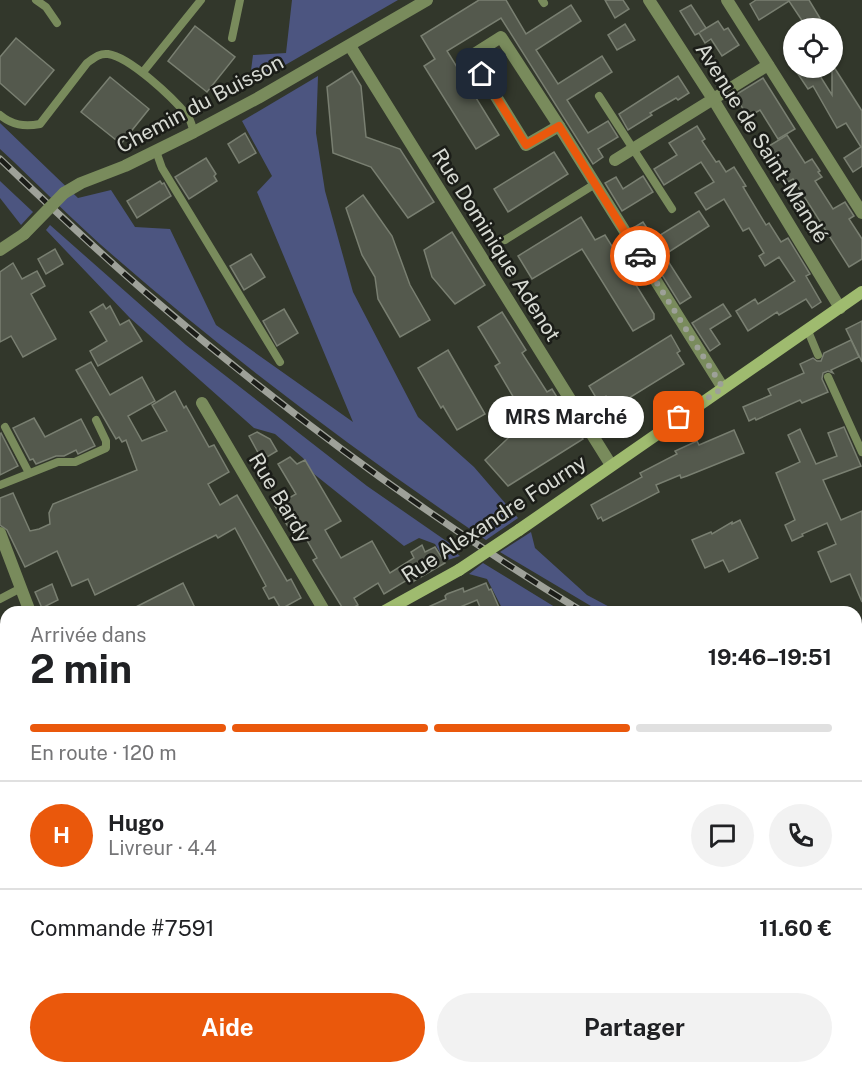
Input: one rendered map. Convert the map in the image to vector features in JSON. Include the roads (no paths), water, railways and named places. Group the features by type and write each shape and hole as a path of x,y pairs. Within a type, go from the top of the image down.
{"street":[{"name":"Chemin du Buisson","path":"0,250 24,234 64,193 81,183 125,166 194,132 350,46 427,0"},
{"name":"Avenue de Saint-Mandé","path":"649,0 713,99 840,308"},
{"path":"727,0 862,213"},
{"path":"559,126 526,145 471,57 501,37 559,126 723,388"},
{"name":"Rue Dominique Adenot","path":"350,46 611,465"},
{"path":"615,160 768,65"},
{"name":"Rue Alexandre Fourny","path":"396,606 459,570 519,530 862,292"},
{"name":"Rue Bardy","path":"202,403 321,606"},
{"path":"0,533 28,606"}],"lane":[{"path":"36,0 46,7 57,23"},
{"path":"143,72 201,0"},
{"path":"232,38 240,0"},
{"path":"0,115 8,122 27,126 40,124 87,63 99,55 110,54 143,72 189,117 194,132"},
{"path":"599,96 672,209"},
{"path":"156,151 162,168 280,362"},
{"path":"505,240 595,184"},
{"path":"808,331 818,355"},
{"path":"828,377 862,452"},
{"path":"0,485 58,462 75,462 106,448 106,441 96,420"},
{"path":"5,427 29,473"},
{"path":"0,600 21,588"}],"railway":[{"path":"0,159 132,280 254,382 415,502 573,606"}],"place":[{"name":"MRS Marché","path":"679,417"}]}
